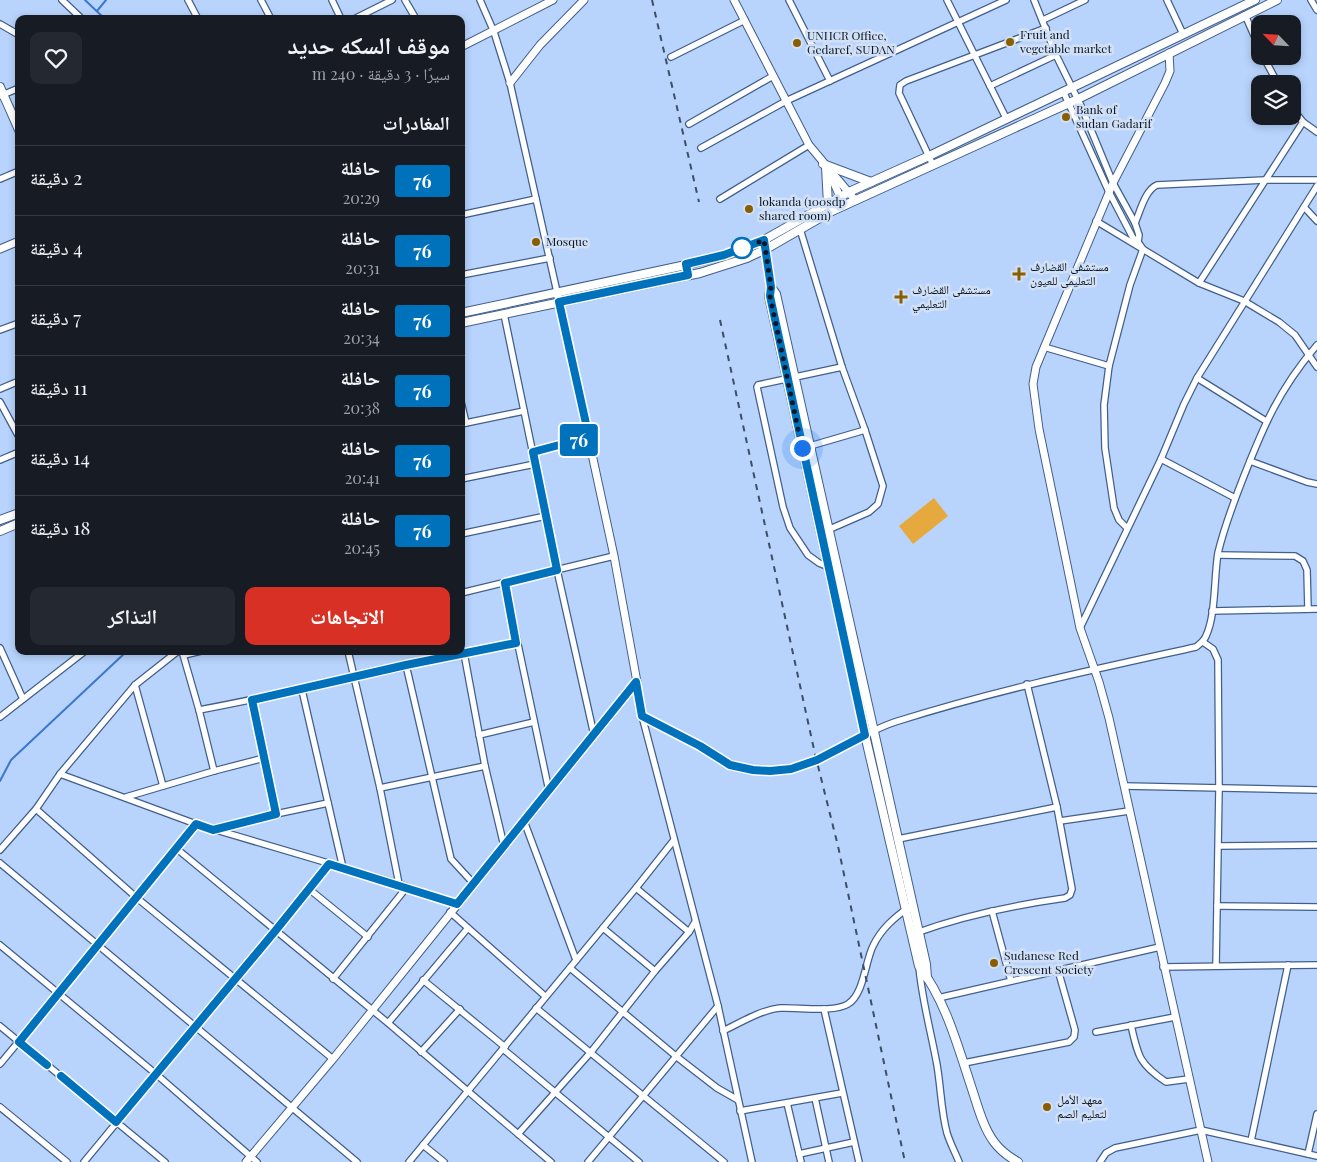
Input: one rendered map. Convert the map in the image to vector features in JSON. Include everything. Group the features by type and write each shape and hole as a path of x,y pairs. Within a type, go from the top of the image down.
{"main road":[{"path":"465,312 724,255 764,240 849,192 929,156 1184,34 1240,3 1255,0"},
{"path":"465,323 688,275 732,263 766,249 855,200 1078,99 1277,0"},
{"path":"1,92 15,122"},
{"path":"828,204 826,166 871,182"},
{"path":"764,240 771,287 770,296 830,529 912,904 919,966 928,978 938,998 964,1063 984,1123 994,1142 1007,1155 1018,1162"},
{"path":"686,264 688,275"},
{"path":"791,378 828,568 865,735 891,842 905,910 926,964 928,978"},
{"path":"0,520 15,514"},
{"path":"0,531 15,525"}],"street":[{"path":"62,0 78,15"},
{"path":"188,0 196,15"},
{"path":"261,0 270,15"},
{"path":"332,0 339,15"},
{"path":"362,15 392,0"},
{"path":"405,0 414,15"},
{"path":"480,0 494,32 510,83 614,556 642,716 718,1006 751,1159 746,1162"},
{"path":"465,45 554,0"},
{"path":"510,83 540,45 584,0"},
{"path":"734,0 809,145 855,200"},
{"path":"788,0 830,81"},
{"path":"948,0 1006,118"},
{"path":"701,148 786,101 1006,0"},
{"path":"1034,0 1056,55 1078,99 1113,183 1135,223 1139,236 1138,242"},
{"path":"1043,20 1085,0"},
{"path":"1167,0 1184,34"},
{"path":"1311,0 1317,10"},
{"path":"1245,15 1251,29"},
{"path":"671,57 745,20"},
{"path":"0,24 15,33"},
{"path":"933,165 899,93 900,85 975,54 1046,28"},
{"path":"1169,53 1170,70 1165,83 1113,183 1096,221 1036,367 1034,384 1039,429 1080,628 1105,702 1208,1162"},
{"path":"990,86 1056,55"},
{"path":"689,124 773,76"},
{"path":"1,92 15,89"},
{"path":"1063,91 1109,192 1133,238 1143,249"},
{"path":"1301,118 1317,132"},
{"path":"1199,282 1304,122"},
{"path":"720,199 809,145"},
{"path":"826,166 844,206"},
{"path":"0,179 15,173"},
{"path":"1135,223 1148,192 1157,185 1266,180 1317,180"},
{"path":"1080,628 1161,460 1197,378 1317,186"},
{"path":"465,214 536,199"},
{"path":"1304,207 1317,221"},
{"path":"1096,221 1199,282 1244,301 1279,322 1295,335 1317,367"},
{"path":"800,229 842,367 883,486 878,504 869,512 830,529"},
{"path":"0,249 15,243"},
{"path":"1127,528 1116,516 1105,448 1104,404 1109,366 1130,285 1143,249"},
{"path":"465,274 550,258"},
{"path":"504,314 557,570 594,735"},
{"path":"0,330 15,324"},
{"path":"642,716 703,748 730,765 753,770 791,769 817,760 874,730 899,721 1027,684 1196,647 1203,642 1207,634 1223,533 1250,460 1266,421 1292,375 1317,345"},
{"path":"1044,347 1109,366"},
{"path":"838,568 828,568 808,555 790,528 783,507 758,395 758,385 842,367"},
{"path":"1197,378 1266,421"},
{"path":"0,389 15,383"},
{"path":"0,402 15,430"},
{"path":"465,423 524,411"},
{"path":"810,446 865,430"},
{"path":"533,452 589,437"},
{"path":"0,460 15,454"},
{"path":"1161,460 1235,498"},
{"path":"1250,460 1317,484"},
{"path":"465,478 535,464"},
{"path":"465,533 546,516"},
{"path":"1218,555 1295,556 1303,561 1307,570 1308,609"},
{"path":"465,592 614,556"},
{"path":"505,583 516,643 549,791"},
{"path":"1212,611 1317,609"},
{"path":"1203,642 1213,649 1218,660 1219,788 1216,966"},
{"path":"465,653 516,643"},
{"path":"0,648 24,699"},
{"path":"0,717 79,655"},
{"path":"0,850 36,809 60,774 135,685 173,655"},
{"path":"184,655 214,771"},
{"path":"349,655 380,788 399,884"},
{"path":"199,710 302,690 454,655"},
{"path":"464,655 485,766 504,846"},
{"path":"406,665 451,859 474,884"},
{"path":"249,1159 372,1011 636,682"},
{"path":"915,933 992,911 1065,898 1070,895 1072,889 1060,821 1027,684"},
{"path":"135,685 163,786"},
{"path":"302,690 343,868"},
{"path":"252,700 276,814"},
{"path":"479,736 534,722"},
{"path":"125,797 264,758"},
{"path":"380,788 485,766"},
{"path":"60,774 213,830 399,884 457,904"},
{"path":"1124,786 1317,790"},
{"path":"213,830 328,803"},
{"path":"898,839 1057,807"},
{"path":"36,809 137,898 333,1059"},
{"path":"1060,821 1129,812"},
{"path":"524,821 576,960"},
{"path":"0,1064 196,824"},
{"path":"409,1162 545,996 604,928 674,840"},
{"path":"1218,846 1317,845"},
{"path":"177,849 388,1023 551,1162"},
{"path":"0,863 358,1162"},
{"path":"84,1162 329,864"},
{"path":"333,979 407,887"},
{"path":"636,888 689,932"},
{"path":"308,889 368,937"},
{"path":"723,1031 752,1017 778,1008 824,1009 847,1005 855,997 872,948 879,934 912,904"},
{"path":"1217,906 1317,907"},
{"path":"992,911 1011,981"},
{"path":"450,912 545,996"},
{"path":"518,1134 591,1052 655,971 689,932 695,922"},
{"path":"388,1023 468,928"},
{"path":"604,928 655,971"},
{"path":"0,945 156,1074 249,1159 257,1162"},
{"path":"938,998 1160,947"},
{"path":"1251,1141 1288,965"},
{"path":"1163,967 1317,965"},
{"path":"919,966 922,997 938,1066 941,1105 947,1134 959,1162"},
{"path":"570,968 677,1057 717,1088 738,1100"},
{"path":"964,1063 1069,1042 1074,1037 1075,1030 1058,970"},
{"path":"423,980 460,1009 639,1162"},
{"path":"588,1162 718,1006"},
{"path":"536,1008 724,1162"},
{"path":"421,1052 460,1009"},
{"path":"824,1009 859,1162"},
{"path":"1096,1032 1175,1017"},
{"path":"1131,1025 1138,1055 1146,1068 1166,1082 1188,1079"},
{"path":"0,1026 164,1162"},
{"path":"740,1111 842,1093"},
{"path":"815,1098 829,1162"},
{"path":"787,1103 801,1162"},
{"path":"0,1107 66,1162"},
{"path":"1308,1154 1317,1114"},
{"path":"1100,1162 1106,1154 1115,1148 1201,1130 1317,1156"},
{"path":"799,1154 854,1142"},
{"path":"423,1145 444,1162"}],"shaded area":[{"path":"934,498 948,516 913,544 899,526"}],"waterway":[{"path":"85,0 101,15"},
{"path":"97,11 106,0"},
{"path":"0,781 11,760 123,655"}],"railway":[{"path":"652,0 699,202"},
{"path":"720,320 815,754 838,846 905,1162"}],"bus line":[{"name":"76","path":"61,1076 116,1122 196,1028 329,864 399,884 457,904 636,682 642,716 700,746 730,765 753,770 791,769 817,760 865,735 770,296 771,287 764,240 724,255 686,264 688,275 559,302 589,437 533,452 557,570 505,583 516,643 465,653"},
{"name":"76","path":"47,1065 19,1042 196,824 213,830 276,814 252,700 456,655"}],"place":[{"name":"Fruit and vegetable market","path":"1010,42"},
{"name":"UNHCR Office, Gedaref, SUDAN","path":"797,43"},
{"name":"Bank of sudan Gadarif","path":"1066,117"},
{"name":"lokanda (100sdp shared room)","path":"749,209"},
{"name":"Mosque","path":"536,242"},
{"name":"مستشفى القضارف التعليمى للعيون","path":"1019,274"},
{"name":"مستشفى القضارف التعليمي","path":"901,297"},
{"name":"Sudanese Red Crescent Society","path":"994,963"},
{"name":"معهد الأمل لتعليم الصم","path":"1047,1107"}],"route":[{"path":"742,248 738,250 764,240 771,287 770,296 802,448"}]}
